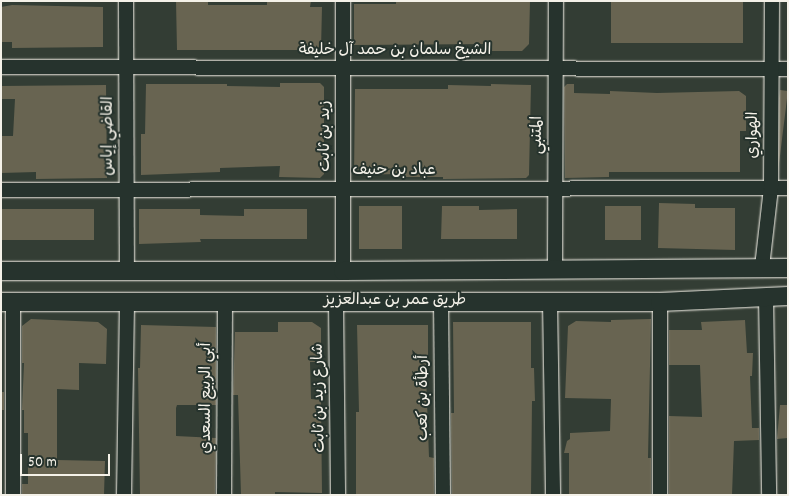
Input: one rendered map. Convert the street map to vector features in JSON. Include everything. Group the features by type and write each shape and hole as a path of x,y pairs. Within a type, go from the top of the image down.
{"main road":[{"name":"طريق عمر بن عبدالعزيز","path":"1,271 344,272 788,268"},
{"name":"طريق عمر بن عبدالعزيز","path":"7,302 336,300 660,302 788,296"}],"street":[{"name":"القاضي إياس","path":"126,1 127,271"},
{"name":"زيد بن ثابت","path":"344,1 344,272"},
{"name":"المتنبي","path":"555,269 556,1"},
{"name":"الهواري","path":"762,267 771,188 772,1"},
{"name":"الشيخ سلمان بن حمد آل خليفة","path":"1,68 788,69"},
{"name":"عباد بن حنيف","path":"1,190 788,188"},
{"path":"766,296 769,495"},
{"name":"شارع زيد بن ثابت","path":"336,300 338,495"},
{"name":"أبي الربيع السعدي","path":"224,495 225,301"},
{"path":"550,301 553,495"},
{"path":"7,302 13,495"},
{"path":"124,495 127,302"},
{"name":"أرطأة بن كعب","path":"441,302 442,495"},
{"path":"660,302 660,495"}],"building":[{"path":"176,1 208,1 208,5 267,5 267,1 311,1 310,7 322,7 321,50 177,50"},
{"path":"396,1 530,1 529,44 522,51 491,51 491,44 354,45 354,4 396,4"},
{"path":"611,1 743,1 743,43 611,43"},
{"path":"12,5 103,7 103,47 12,48 12,42 1,42 1,7"},
{"path":"280,83 320,83 324,87 324,174 320,178 279,177 280,166 220,168 220,172 141,175 141,134 145,134 146,84 227,84 227,86 280,87"},
{"path":"491,84 531,85 529,175 526,178 443,179 443,177 398,177 398,174 354,175 355,89 448,89 448,85 491,86"},
{"path":"567,84 574,84 574,93 610,94 610,91 657,93 739,91 746,96 746,131 740,131 740,172 609,172 609,177 565,178 564,87"},
{"path":"106,85 107,178 36,179 36,172 1,173 1,136 13,136 15,99 1,99 1,86"},
{"path":"780,90 788,91 778,171 770,170"},
{"path":"659,203 695,204 695,208 735,208 735,250 658,248"},
{"path":"359,206 402,206 402,249 359,249"},
{"path":"442,206 479,206 479,210 517,209 517,239 441,239"},
{"path":"605,206 641,206 641,240 605,240"},
{"path":"1,209 94,209 94,240 1,240"},
{"path":"139,209 200,209 200,215 244,216 244,209 307,209 307,239 200,239 201,242 139,244"},
{"path":"31,319 98,322 107,329 106,364 79,363 79,390 57,389 57,460 105,461 104,495 22,495 22,484 28,484 28,433 24,433 24,410 22,410 24,363 22,363 22,326"},
{"path":"651,319 648,458 651,458 651,495 569,495 569,453 564,453 567,441 570,439 570,433 610,431 611,399 565,398 568,326 576,321 611,322 611,320"},
{"path":"745,320 747,353 753,353 752,376 750,376 752,428 759,428 759,440 734,441 732,495 669,495 669,416 702,417 700,365 669,365 669,330 702,330 701,322"},
{"path":"278,322 312,322 321,328 321,362 310,362 311,399 321,400 322,493 275,492 275,495 241,495 238,395 233,395 235,332 278,332"},
{"path":"453,322 531,322 531,368 534,368 535,401 532,401 531,495 452,495 451,413 454,413"},
{"path":"141,325 216,327 216,405 177,405 176,408 176,436 216,438 215,495 140,495 138,368 140,368"},
{"path":"357,325 428,325 428,375 426,375 429,457 434,458 434,495 356,495 356,412 359,412"},
{"path":"1,392 4,392 4,410 1,410"},
{"path":"780,405 788,405 788,438 777,439"}]}
